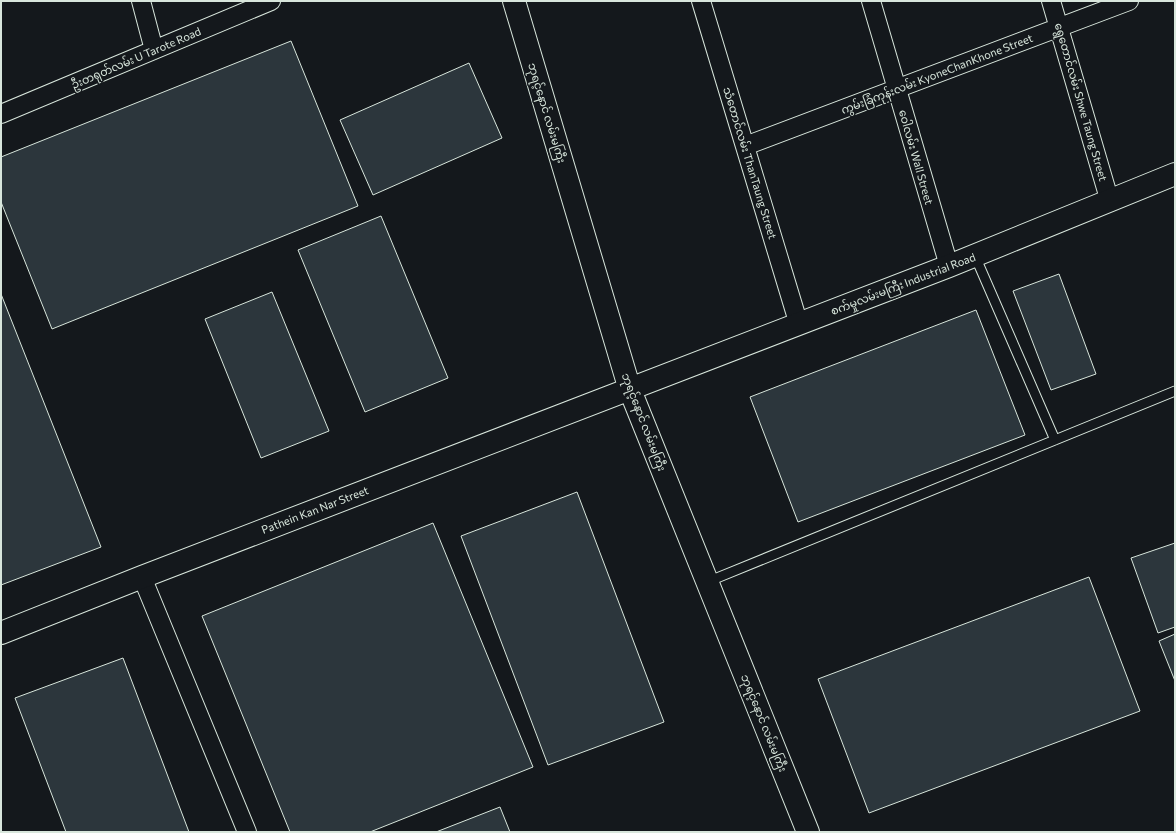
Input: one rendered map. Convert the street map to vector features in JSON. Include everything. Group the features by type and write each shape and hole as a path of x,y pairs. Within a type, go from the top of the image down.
{"street":[{"path":"141,1 154,50"},
{"name":"ဦးတရုတ်လမ်း U Tarote Road","path":"1,114 271,1"},
{"name":"ဘုရင့်နောင် လမ်းမကြီး","path":"514,1 630,390 808,832"},
{"name":"သံတောင်လမ်း ThanTaung Street","path":"701,1 799,325"},
{"name":"ဝေါလမ်း Wall Street","path":"871,1 949,266"},
{"name":"ရွေတောင်လမ်း Shwe Taung Street","path":"1051,1 1110,202"},
{"name":"ကွမ်းခြံကုန်းလမ်း KyoneChanKhone Street","path":"745,146 1129,1"},
{"name":"စက်မှုလမ်းမကြီး Industrial Road","path":"630,390 949,266 1110,202 1175,174"},
{"name":"Pathein Kan Nar Street","path":"1,633 142,577 630,390"},
{"path":"142,577 247,832"}],"lane":[{"path":"974,256 1055,440"},
{"path":"707,582 1175,391"}],"building":[{"path":"291,41 358,206 52,329 1,202 1,157"},
{"path":"469,63 502,138 373,195 340,120"},
{"path":"381,216 448,378 365,412 298,250"},
{"path":"1059,274 1096,374 1051,390 1013,291"},
{"path":"272,292 329,431 261,458 205,319"},
{"path":"1,294 101,547 1,585"},
{"path":"976,310 1025,435 798,522 750,397"},
{"path":"577,492 664,722 548,765 461,536"},
{"path":"433,523 533,767 370,832 290,832 202,616"},
{"path":"1175,543 1175,627 1158,633 1131,558"},
{"path":"1089,577 1140,711 869,813 818,679"},
{"path":"1175,634 1175,681 1159,641"},
{"path":"123,658 189,832 66,832 15,698"},
{"path":"500,807 510,832 436,832"}]}
